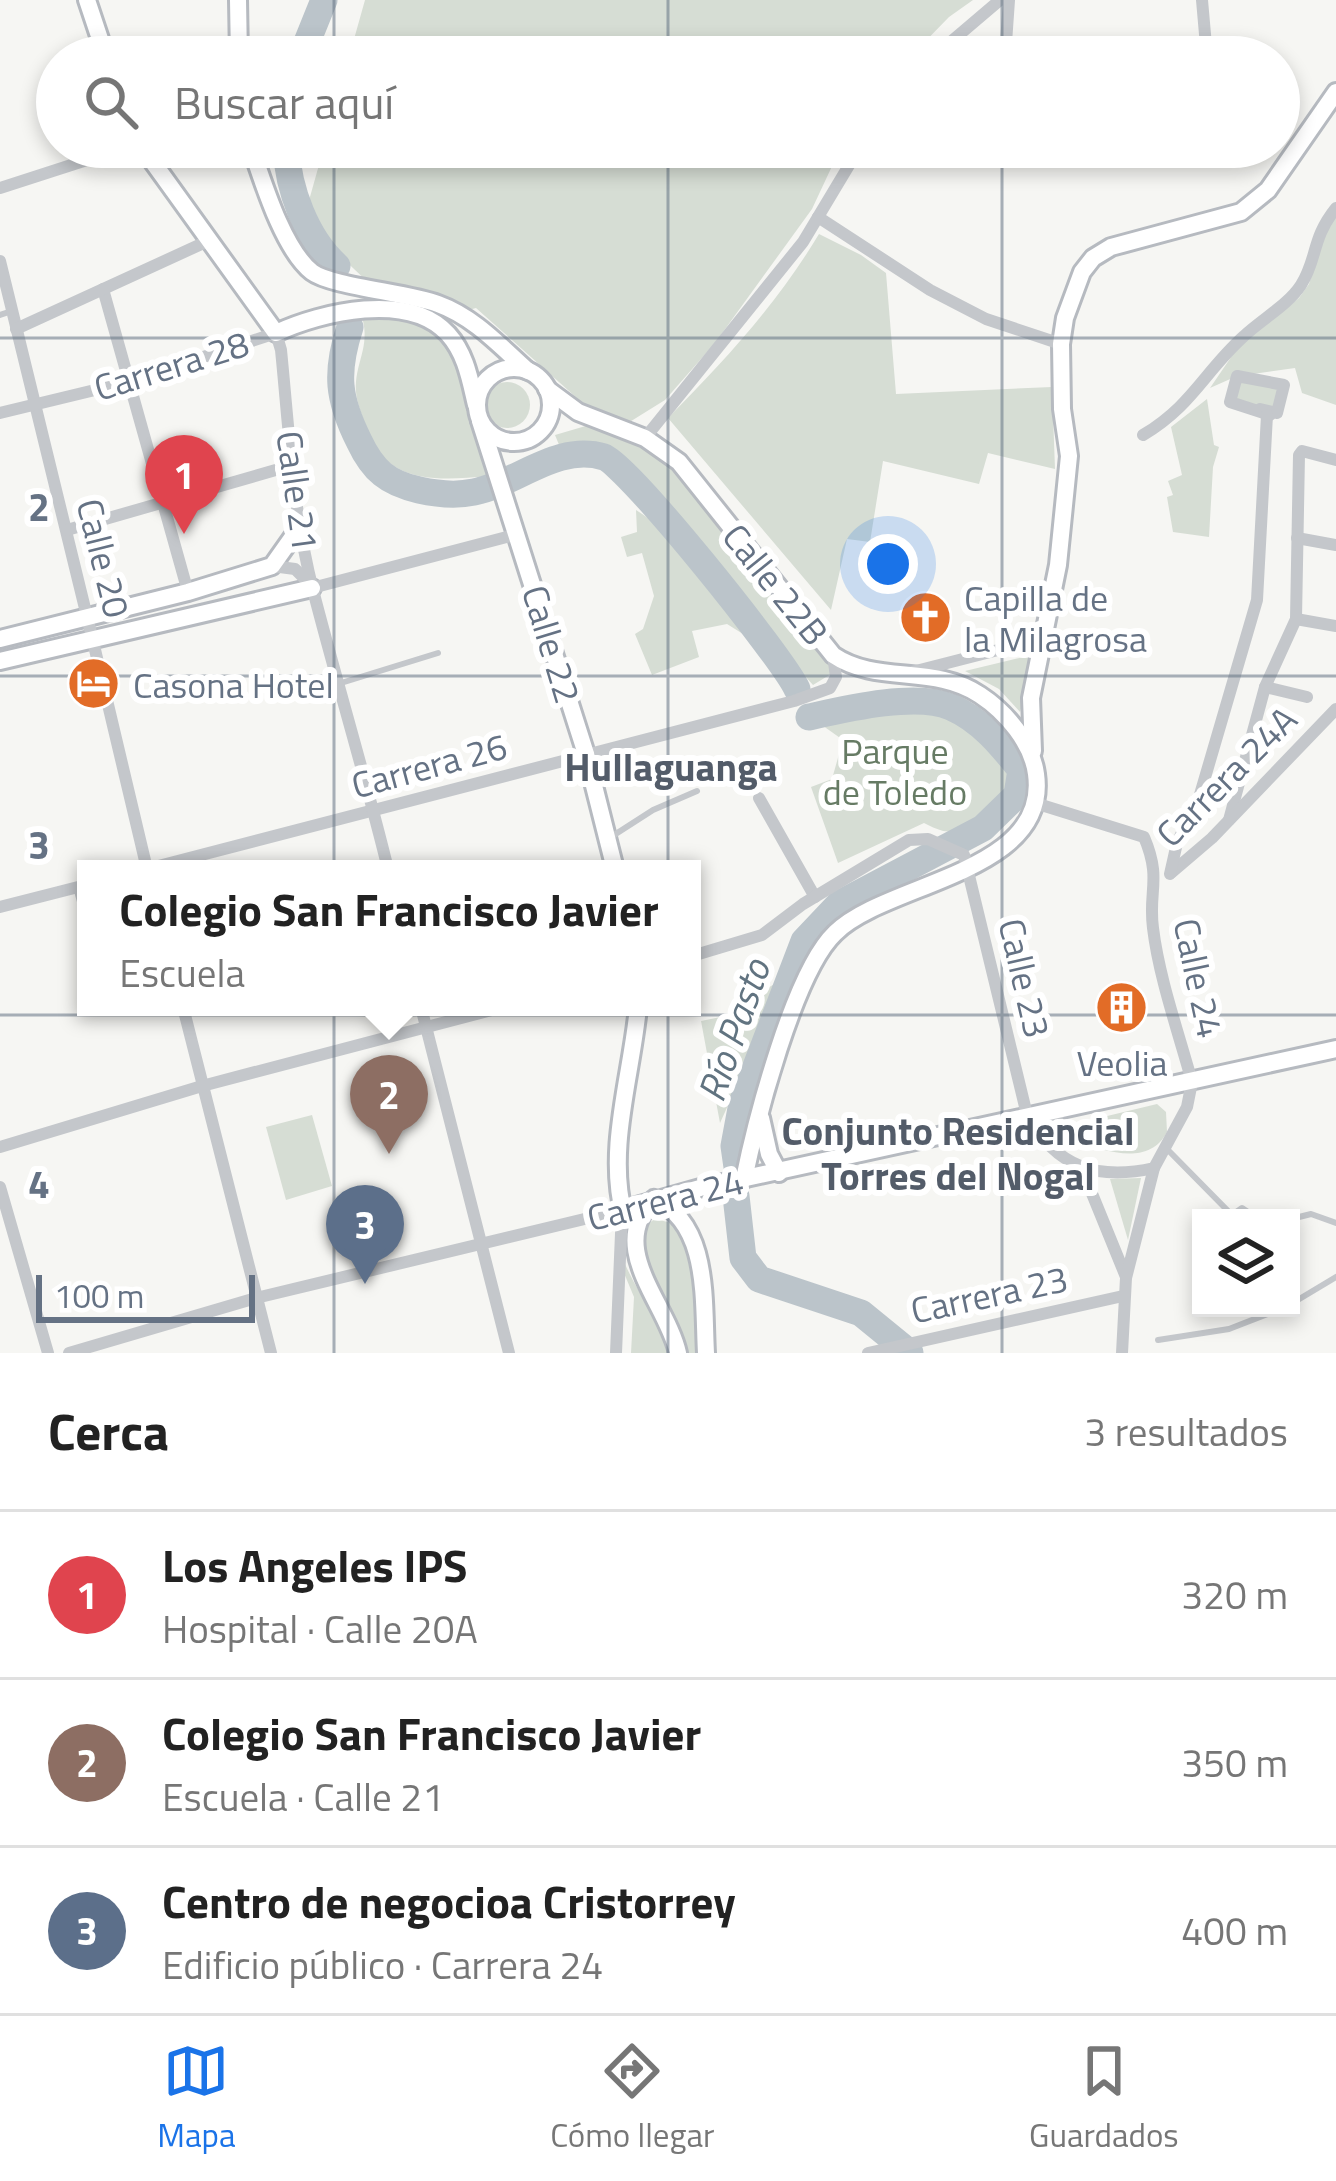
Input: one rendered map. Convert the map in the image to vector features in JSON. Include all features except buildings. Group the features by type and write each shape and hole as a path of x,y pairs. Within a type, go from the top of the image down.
{"main road":[{"path":"87,0 99,36"},
{"path":"238,0 239,36"},
{"path":"1300,144 1336,92"},
{"name":"Calle 21","path":"157,168 275,333"},
{"path":"258,168 297,257 316,275 389,290 458,313 528,370 547,389 550,414 535,435 523,440 498,438 478,413 487,378 514,368 528,370"},
{"path":"742,1179 759,1106 813,965 834,933 853,918 966,862 990,857 1035,803 1031,698 1058,565 1069,456 1060,344 1075,287 1093,258 1111,247 1241,212 1268,190 1283,168"},
{"name":"Carrera 28","path":"275,333 340,311"},
{"name":"Calle 22","path":"340,311 424,315 448,333 464,357 586,754 613,860"},
{"name":"Calle 22B","path":"547,389 578,412 645,438 679,462 832,655 869,673 938,678 982,696 1020,733 1033,758"},
{"path":"0,639 272,566 301,525"},
{"path":"0,661 312,588"},
{"path":"637,1016 621,1118 622,1210 644,1280 675,1338 678,1353"},
{"name":"Carrera 24","path":"622,1210 1027,1114 1336,1049"},
{"path":"759,1106 769,1154 779,1173"},
{"path":"706,1353 692,1203 707,1187"},
{"path":"634,1238 637,1222 654,1199 674,1208 695,1246"}],"street":[{"path":"960,36 1005,0"},
{"path":"1005,0 1005,36"},
{"path":"1202,0 1205,36"},
{"path":"0,188 62,168"},
{"path":"645,438 789,260 847,168"},
{"path":"1143,435 1182,408 1241,338 1295,292 1306,274 1318,232 1336,208"},
{"path":"818,217 930,290 986,319 1060,344"},
{"path":"16,329 208,241"},
{"name":"Calle 20","path":"0,261 6,313 16,329 68,530 145,860"},
{"path":"103,289 188,592"},
{"name":"Carrera 28","path":"0,413 128,382 275,333"},
{"name":"Calle 21","path":"275,333 312,588 386,860"},
{"path":"1237,376 1284,386 1277,412 1266,413 1230,402 1237,376"},
{"path":"1170,874 1177,843 1199,798 1257,600 1266,413"},
{"path":"1229,820 1265,687 1296,620 1299,455 1302,451 1336,460"},
{"path":"68,530 292,465"},
{"path":"272,566 295,569 312,588 518,534"},
{"path":"1298,538 1336,545"},
{"path":"1296,620 1336,626"},
{"path":"905,674 1045,638"},
{"name":"Carrera 26","path":"183,860 794,701 830,688 836,677 832,655"},
{"path":"1265,687 1307,697"},
{"name":"Carrera 24A","path":"1156,885 1229,820 1336,709"},
{"path":"759,798 814,897"},
{"path":"1035,803 1144,837 1156,885"},
{"path":"701,953 762,935 814,897 909,840 928,839 966,862"},
{"name":"Calle 23","path":"966,862 1027,1114"},
{"name":"Calle 24","path":"1156,885 1152,926 1192,1082"},
{"path":"0,907 77,887"},
{"path":"184,1016 271,1353"},
{"path":"423,1016 509,1353"},
{"path":"0,1147 202,1086 468,1016"},
{"path":"1121,1353 1123,1295 1154,1168 1187,1107 1192,1082"},
{"path":"1059,1154 1053,1126 1061,1108"},
{"path":"1027,1114 1042,1143 1082,1169 1123,1175 1154,1168"},
{"path":"1082,1169 1126,1279"},
{"path":"0,1187 48,1353"},
{"path":"616,1353 622,1210"},
{"name":"Carrera 24","path":"69,1353 256,1298 622,1210"},
{"name":"Carrera 23","path":"869,1353 1123,1295"}],"lane":[{"path":"341,683 438,652"},
{"path":"608,839 653,810 697,791"},
{"path":"1167,1149 1223,1209"},
{"path":"1300,1217 1311,1214 1336,1223"},
{"path":"1300,1298 1336,1277"},
{"path":"1158,1340 1229,1329 1259,1317"}],"green space":[{"path":"365,0 973,0 930,36 355,36"},
{"path":"318,168 831,168 812,209 715,343 665,400 628,423 588,408 476,308 458,313 372,286 335,251 308,204"},
{"path":"1336,215 1336,405 1302,393 1295,368 1239,376 1282,386 1276,412 1232,402 1237,376 1210,388 1238,347 1299,298 1309,284 1328,222"},
{"path":"819,234 886,273 896,394 1052,387 1055,469 988,453 979,484 883,461 870,542 847,539 831,610 668,418 749,330"},
{"path":"384,316 425,326 447,346 470,400 487,476 415,475 386,460 375,447 359,406 356,382 365,338 362,317"},
{"path":"507,382 523,389 530,405 523,421 507,428 491,421 484,405 491,389"},
{"path":"1207,399 1214,445 1219,447 1213,467 1209,537 1173,532 1167,497 1173,495 1168,481 1182,475 1171,427"},
{"path":"589,425 637,441 674,467 831,665 831,674 813,685 610,459 576,452 564,457 555,435"},
{"path":"636,510 697,565 743,634 727,624 692,631 699,657 652,675 635,634 643,629 654,596 642,553 627,557 621,537 637,532"},
{"path":"1032,655 1020,712 999,689 965,671"},
{"name":"Parque de Toledo","path":"874,711 936,715 967,727 1011,771 1009,782 988,813 966,828 943,831 924,823 838,863 811,787 832,779 843,740 819,723 826,717"},
{"path":"776,983 720,1123 701,1021 750,1011 751,998"},
{"path":"1157,1104 1166,1112 1167,1132 1149,1150 1126,1153 1076,1141 1074,1124"},
{"path":"312,1115 332,1186 286,1200 266,1127"},
{"path":"1141,1178 1128,1240 1110,1179"},
{"path":"655,1219 676,1224 683,1238 699,1353 681,1353 642,1251 646,1225"},
{"path":"625,1264 671,1353 631,1353 634,1297"}],"waterway":[{"name":"Río Pasto","path":"309,36 324,0"},
{"name":"Río Pasto","path":"289,168 301,212 316,242 337,266"},
{"name":"Río Pasto","path":"350,327 342,358 343,399 364,451 383,474 419,490 460,494 570,455 604,457 642,492 704,564 797,689"},
{"name":"Río Pasto","path":"737,1167 734,1146 742,1103 804,941 839,904 983,828 1017,795 1021,770 981,726 951,707 900,701 809,717"},
{"name":"Río Pasto","path":"736,1196 743,1258 759,1279 861,1313 910,1353"}],"place":[{"name":"Los Angeles IPS","path":"184,534"},
{"name":"Capilla de la Milagrosa","path":"925,618"},
{"name":"Casona Hotel","path":"94,684"},
{"name":"Veolia","path":"1122,1007"},
{"name":"Colegio San Francisco Javier","path":"389,1154"},
{"name":"Centro de negocioa Cristorrey","path":"365,1284"}],"district":[{"name":"Hullaguanga","path":"671,766"},
{"name":"Conjunto Residencial Torres del Nogal","path":"958,1152"}]}
